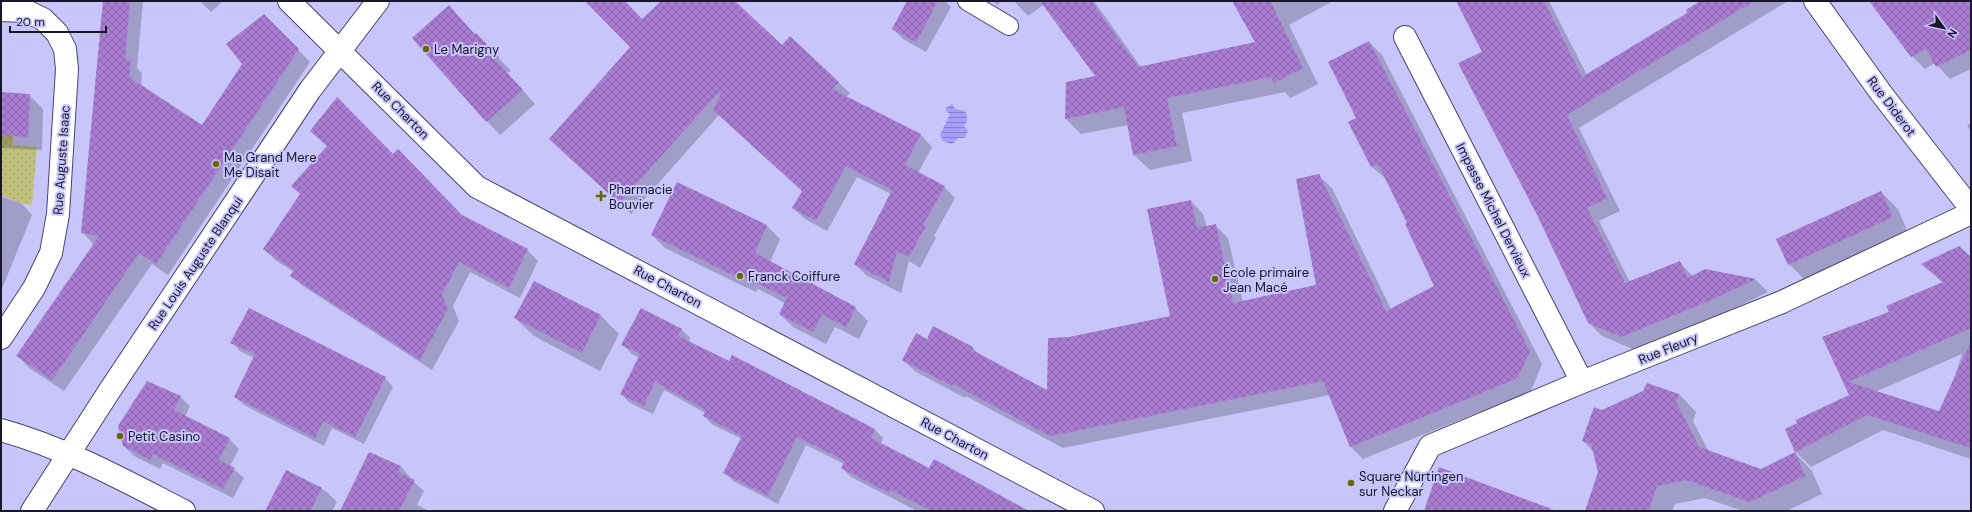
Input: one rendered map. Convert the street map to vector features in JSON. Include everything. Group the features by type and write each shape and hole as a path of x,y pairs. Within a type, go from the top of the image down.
{"street":[{"name":"Rue Charton","path":"289,1 477,187 1093,511"},
{"name":"Rue Louis Auguste Blanqui","path":"32,511 310,90 378,1"},
{"name":"Rue Diderot","path":"1815,1 1881,93 1971,209"},
{"name":"Rue Auguste Isaac","path":"1,10 26,11 43,19 57,33 65,49 67,69 58,214 51,253 34,288 1,338"},
{"name":"Impasse Michel Dervieux","path":"1405,37 1582,382"},
{"name":"Rue Fleury","path":"1395,511 1430,446 1582,382 1782,302 1971,213"},
{"path":"1,430 69,454 184,511"}],"lane":[{"path":"967,1 1009,26"}],"shaded area":[{"path":"952,104 955,109 965,111 967,119 964,127 968,130 965,138 958,138 951,144 943,141 940,135 950,114 946,111 946,108"},
{"path":"1,135 13,136 13,145 37,147 32,205 22,204 1,195"}],"building":[{"path":"103,1 130,1 125,60 131,60 129,77 202,125 242,64 226,44 264,14 299,49 156,264 139,253 52,380 16,356 99,236 81,233"},
{"path":"585,1 625,1 642,19 661,1 735,1 782,45 790,36 839,82 832,89 921,134 905,165 945,186 923,225 926,226 909,257 897,251 889,282 854,264 892,190 846,166 816,221 792,208 802,191 713,110 721,94 719,92 619,203 549,139 630,47"},
{"path":"907,1 938,1 916,42 892,29"},
{"path":"1040,1 1091,1 1138,67 1255,42 1232,1 1270,1 1303,68 1274,83 1271,77 1167,98 1177,146 1133,155 1124,107 1065,119 1066,82 1095,76"},
{"path":"1456,1 1544,1 1582,77 1687,13 1686,10 1700,1 1754,1 1567,115 1607,198 1587,208 1625,283 1680,261 1688,278 1705,269 1756,279 1709,301 1621,337 1588,323 1538,217 1458,63 1482,52"},
{"path":"1869,1 1971,1 1971,50 1936,67 1926,49 1911,57"},
{"path":"449,5 474,34 476,33 499,57 495,60 523,90 486,122 412,38"},
{"path":"1369,41 1530,351 1518,378 1350,447 1323,381 1050,436 953,384 952,386 902,360 916,333 927,339 933,326 973,347 972,350 1047,390 1048,338 1069,337 1170,316 1147,209 1191,200 1197,228 1216,224 1233,303 1316,285 1296,179 1319,174 1386,311 1434,286 1405,224 1407,223 1378,164 1371,167 1348,122 1356,118 1328,62"},
{"path":"1,92 30,94 28,137 1,135"},
{"path":"337,97 393,154 398,149 462,215 528,249 509,288 459,262 442,294 448,309 420,360 290,276 294,270 263,249 300,194 291,186 327,146 310,131"},
{"path":"677,182 767,225 755,253 856,307 846,327 822,315 813,332 779,314 787,298 744,277 743,279 727,272 651,235"},
{"path":"1881,191 1893,217 1788,265 1776,239"},
{"path":"1959,246 1971,257 1971,328 1848,382 1939,411 1971,341 1971,448 1867,415 1795,452 1785,429 1797,423 1796,420 1849,395 1822,337 1889,312 1886,306 1943,282 1921,264"},
{"path":"534,281 601,315 582,353 514,318"},
{"path":"249,308 386,377 355,437 323,421 315,438 234,397 255,354 230,343"},
{"path":"641,308 682,329 678,336 729,361 732,355 875,429 871,438 929,468 934,459 1029,511 932,511 890,490 889,493 841,468 845,461 797,437 768,496 723,473 742,436 703,416 706,410 655,382 644,406 620,394 640,354 621,345"},
{"path":"147,381 181,396 174,410 230,438 219,460 235,468 223,489 153,454 150,460 123,446 118,426"},
{"path":"1647,383 1679,394 1676,402 1699,447 1761,469 1795,452 1805,476 1750,502 1686,480 1657,486 1649,511 1585,511 1598,472 1591,444 1582,441 1594,407 1602,410 1643,391"},
{"path":"369,452 401,466 398,472 415,480 399,511 340,511"},
{"path":"1439,467 1549,508 1549,511 1424,511"},
{"path":"286,470 322,488 310,511 265,511"}],"place":[{"name":"Le Marigny","path":"426,49"},
{"name":"Ma Grand Mere Me Disait","path":"216,164"},
{"name":"Pharmacie Bouvier","path":"601,196"},
{"name":"Franck Coiffure","path":"740,276"},
{"name":"École primaire Jean Macé","path":"1215,279"},
{"name":"Petit Casino","path":"120,436"},
{"name":"Square Nürtingen sur Neckar","path":"1351,483"}]}
